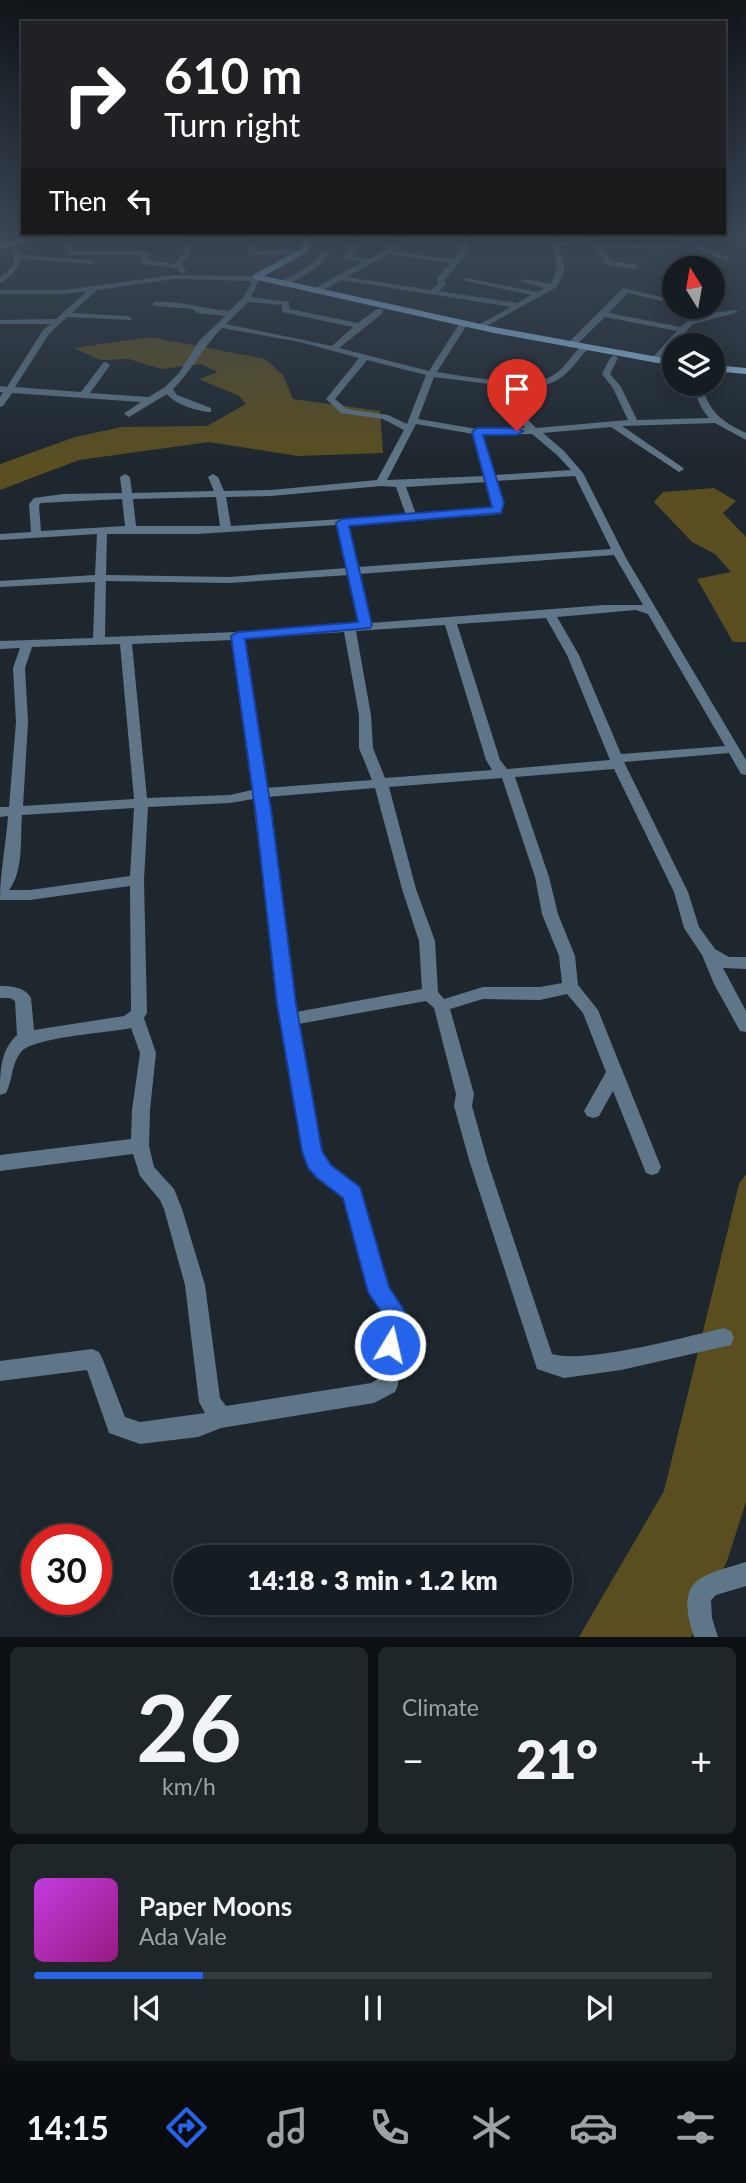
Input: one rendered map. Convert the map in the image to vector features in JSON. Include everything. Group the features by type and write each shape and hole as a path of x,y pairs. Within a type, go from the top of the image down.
{"main road":[{"path":"406,310 584,348 662,361"},
{"path":"725,370 746,372"}],"street":[{"path":"0,404 4,390 46,332 70,310"},
{"path":"197,310 232,314"},
{"path":"130,414 168,389 182,375 202,344 235,310"},
{"path":"287,310 359,326"},
{"path":"481,327 507,310"},
{"path":"571,345 597,325 607,310"},
{"path":"335,347 380,311"},
{"path":"655,360 696,320 735,312"},
{"path":"603,314 683,330"},
{"path":"0,322 128,318"},
{"path":"381,483 431,374 464,323"},
{"path":"221,325 335,347 431,374 501,383 550,381 559,376 565,365 584,348"},
{"path":"365,354 330,399 344,411 410,424 477,432 717,420"},
{"path":"614,358 606,374 617,387 634,423"},
{"path":"83,396 106,365"},
{"path":"501,383 505,401 517,417 537,431 569,460 578,472 618,552 746,771"},
{"path":"168,389 174,397 208,410"},
{"path":"4,390 150,400"},
{"path":"702,396 704,405 717,420 746,437"},
{"path":"614,425 679,469"},
{"path":"0,537 131,529 226,529 342,523 497,510 498,503 477,432"},
{"path":"36,535 34,504 38,500 341,489 381,483 578,472"},
{"path":"125,477 131,529"},
{"path":"213,477 221,495 226,529"},
{"path":"400,484 412,518"},
{"path":"342,523 366,625"},
{"path":"99,643 102,532"},
{"path":"0,584 102,578 229,580 618,552"},
{"path":"0,645 238,636 604,608 637,607 654,612"},
{"path":"550,614 573,655 617,761 681,892 692,928 709,953 722,984 746,1026"},
{"path":"450,621 493,760 499,770 508,775 543,879 550,913 566,947 571,971 570,986 590,1010 652,1167"},
{"path":"349,627 365,715 366,748 381,784 427,941 435,1000 465,1094 463,1106 544,1362 564,1368 580,1366 724,1338"},
{"path":"0,1371 92,1359 103,1377 108,1403 117,1425 140,1433 198,1426 221,1417 374,1393 388,1385 388,1329 397,1316 379,1292 352,1193 316,1161 289,1018 238,636"},
{"path":"0,1088 8,1056 15,1045 26,1038 129,1022 139,1013 137,880 141,803 125,641"},
{"path":"27,646 19,668 22,722 11,870 0,892 30,895 137,880"},
{"path":"0,812 230,799 259,793 508,775 733,749"},
{"path":"709,953 726,963 746,962"},
{"path":"289,1018 474,994 543,994 561,991 570,986"},
{"path":"0,992 12,992 23,998 26,1038"},
{"path":"136,1018 148,1053 140,1146 146,1170 163,1189 173,1209 199,1304 210,1402 221,1417"},
{"path":"593,1111 615,1072"},
{"path":"0,1163 140,1146"},
{"path":"706,1637 700,1618 699,1595 709,1585 746,1574"}],"shaded area":[{"path":"150,337 265,359 283,375 293,399 380,411 383,453 298,456 209,442 79,460 0,490 0,464 75,437 122,427 207,426 246,404 239,396 199,379 218,372 201,364 161,369 129,359 100,360 74,348"},
{"path":"714,488 736,501 723,513 746,537 746,642 733,642 697,579 731,572 715,554 692,542 654,502 663,492"},
{"path":"746,1174 746,1502 727,1561 691,1637 579,1637 664,1491 739,1184"}],"route":[{"path":"390,1345 388,1329 397,1316 379,1292 352,1193 324,1171 312,1151 286,1004 274,890 238,636 366,625 342,523 497,510 498,503 477,432 517,431"}]}
